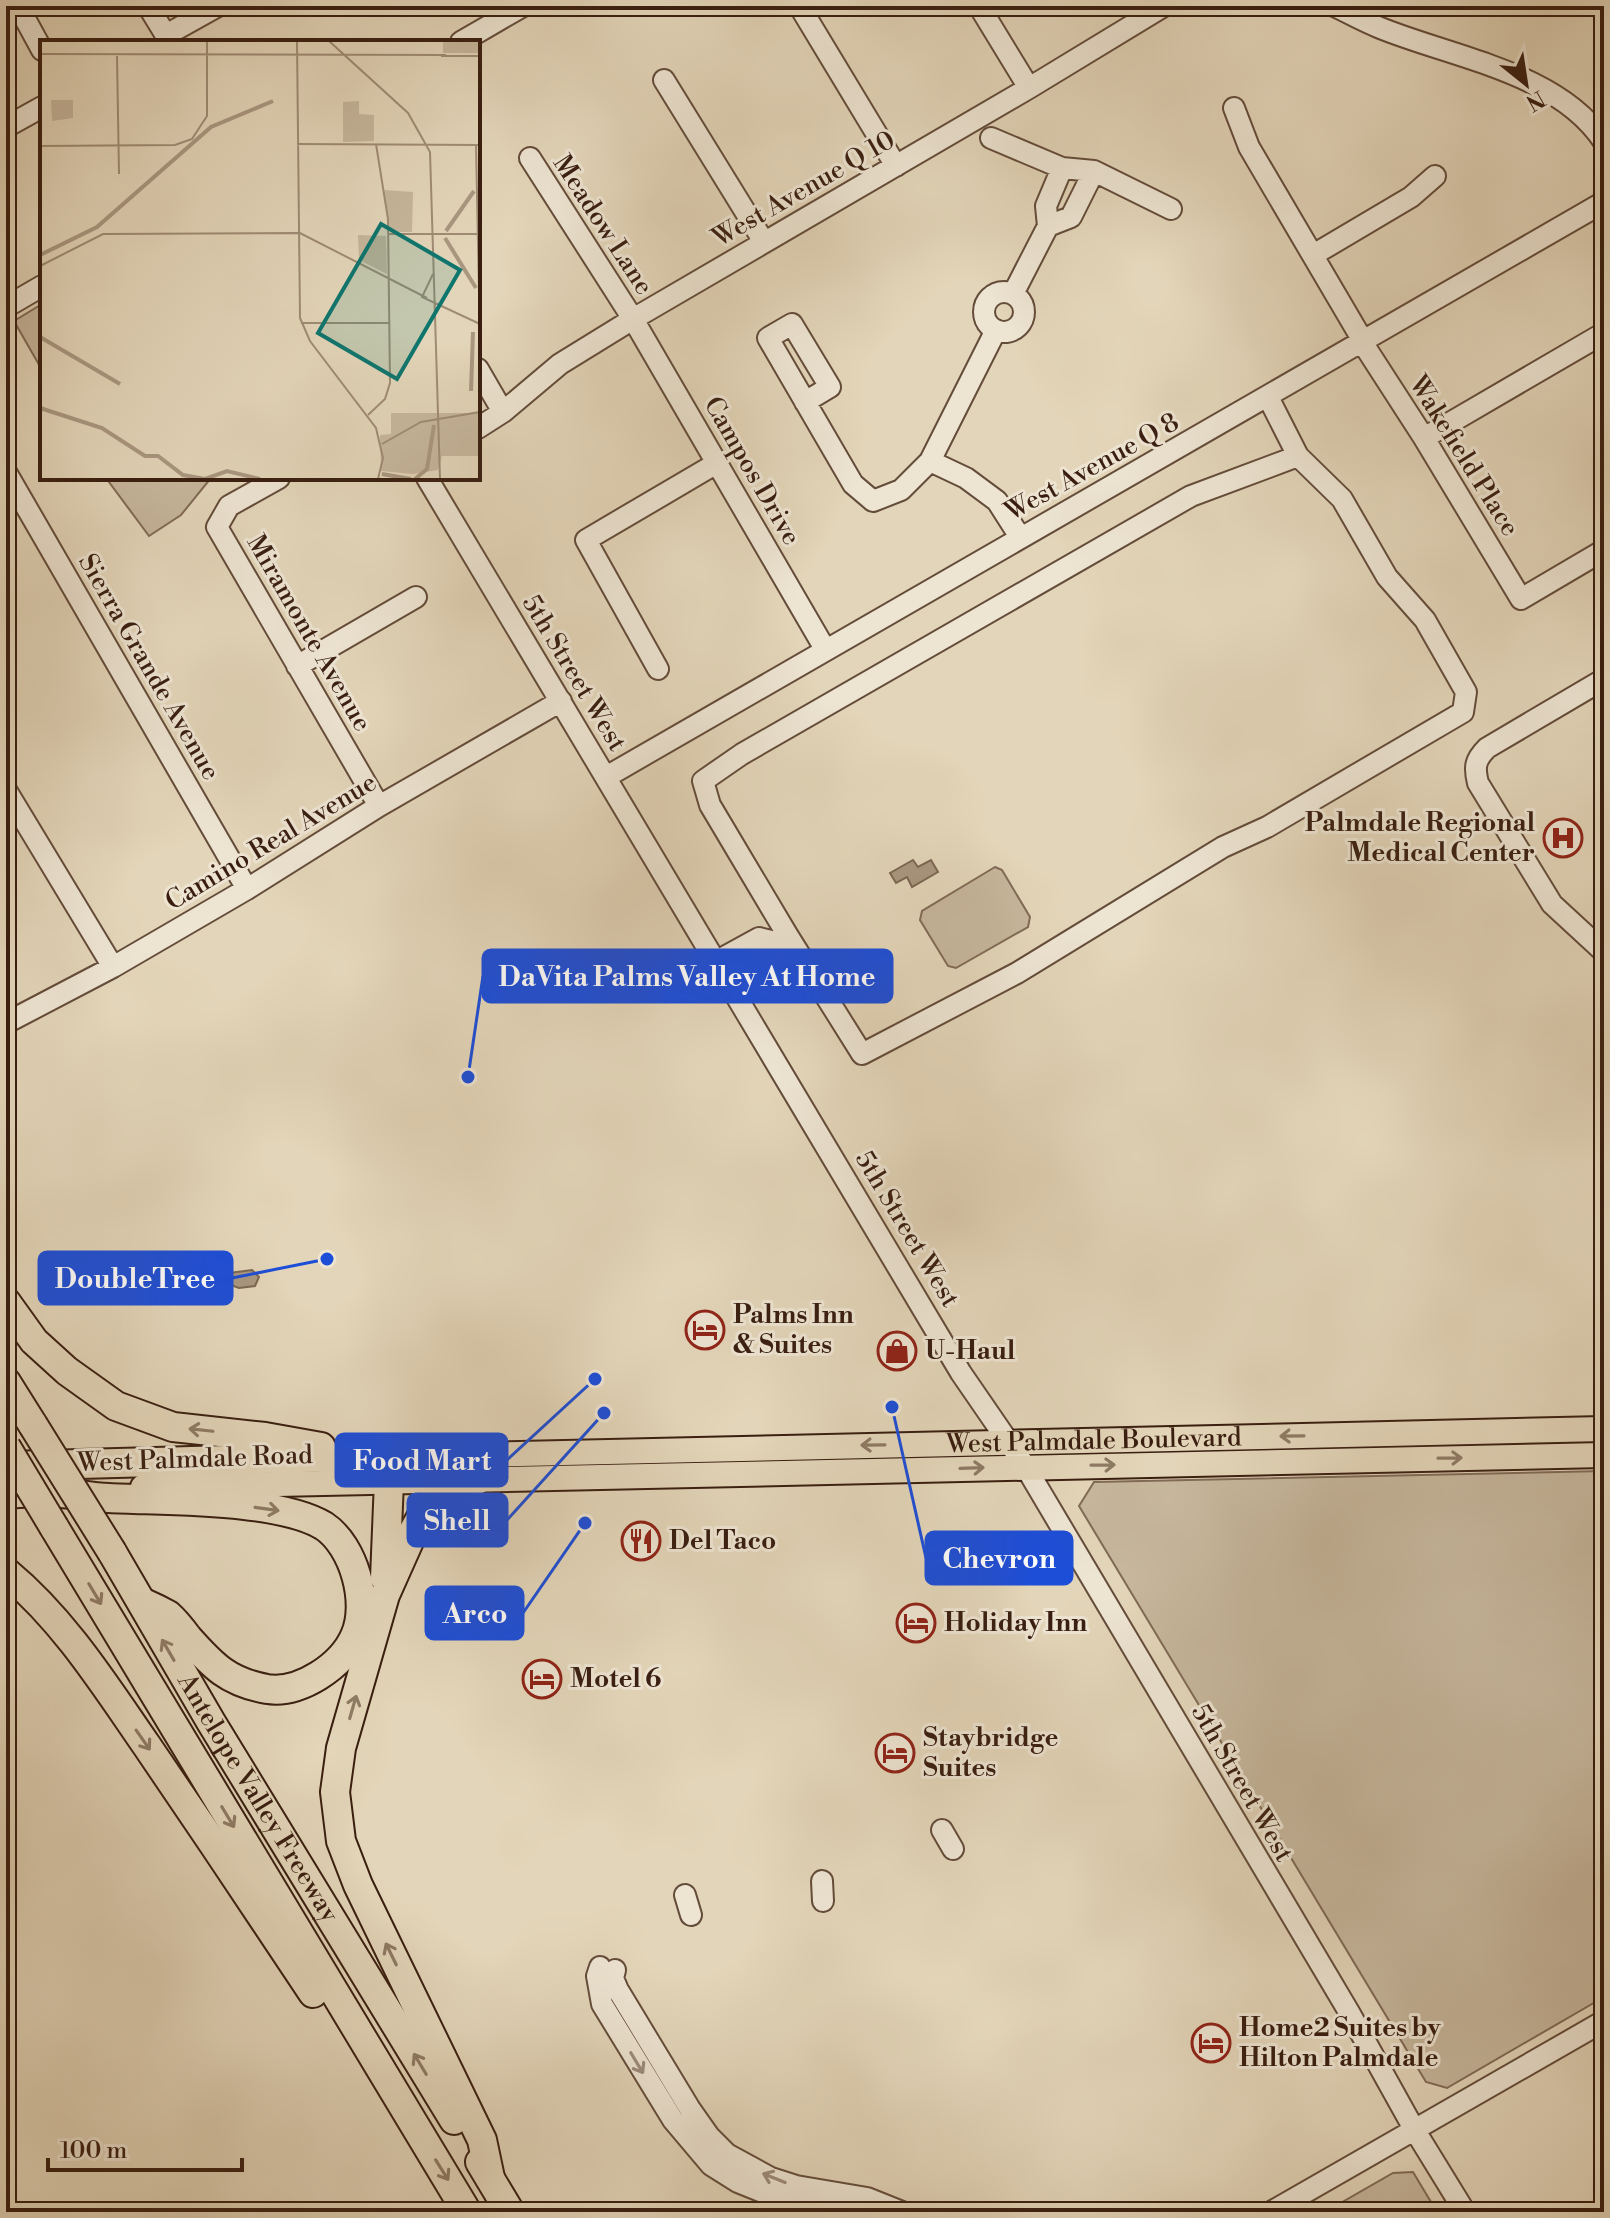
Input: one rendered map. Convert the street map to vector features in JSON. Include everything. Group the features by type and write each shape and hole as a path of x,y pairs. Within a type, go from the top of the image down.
{"highway":[{"path":"6,1302 34,1341 67,1371 116,1406 173,1427 265,1437 389,1470"},
{"name":"Antelope Valley Freeway","path":"6,1382 510,2212"},
{"name":"Antelope Valley Freeway","path":"6,1447 467,2212"},
{"path":"6,1466 340,1457 370,1468 389,1470"},
{"path":"6,1466 54,1527"},
{"path":"385,1595 389,1470"},
{"path":"477,1480 446,1492 428,1505 414,1530 385,1595 341,1748 335,1792 341,1841 358,1885 482,2140 490,2178"},
{"path":"6,1494 50,1492 270,1508 304,1516 327,1528 348,1552 359,1581 356,1635 338,1660 307,1683 289,1688 269,1689 234,1680 214,1667 169,1616 139,1599"},
{"path":"6,1572 42,1603 73,1642 214,1843 357,2060 387,2081"}],"main road":[{"name":"West Palmdale Boulevard","path":"389,1470 477,1480 522,1467 592,1477 1025,1466 1371,1447 1604,1429"},
{"name":"West Palmdale Boulevard","path":"389,1470 522,1467 674,1451 783,1446 1007,1442 1371,1447 1604,1455"},
{"path":"681,1475 685,1465 694,1461 758,1458 783,1446"},
{"path":"592,1477 605,1468 658,1461 674,1451"},
{"name":"West Palmdale Road","path":"50,1492 389,1470"}],"street":[{"path":"18,6 40,46"},
{"path":"148,6 168,39 218,6"},
{"path":"464,40 523,6"},
{"path":"979,6 1029,88"},
{"name":"West Avenue Q 10","path":"480,427 503,412 560,364 633,319 1164,6"},
{"path":"1334,6 1379,27 1527,80 1573,108 1604,142"},
{"path":"800,7 896,166"},
{"path":"664,80 764,242"},
{"path":"6,127 40,108"},
{"name":"Wakefield Place","path":"1234,108 1249,147 1521,599 1604,550"},
{"path":"991,138 1062,168 1094,171 1171,209"},
{"name":"Meadow Lane","path":"530,158 633,319"},
{"path":"805,402 853,484 873,501 901,490 930,461 996,330 985,316 986,304 1001,293 1013,294 1048,226 1046,206 1062,168"},
{"path":"1048,226 1071,217 1094,171"},
{"path":"1313,255 1411,197 1435,176"},
{"name":"West Avenue Q 8","path":"606,777 1604,202"},
{"path":"6,307 40,287"},
{"name":"Campos Drive","path":"633,319 825,649"},
{"path":"1424,438 1604,333"},
{"path":"480,372 503,412"},
{"path":"1268,397 1298,456 1342,499 1387,577 1425,620 1466,692 1463,712 1267,827 1223,847 1017,973 862,1054 783,940 710,805 703,781 755,746 1191,496 1298,456"},
{"path":"930,461 966,478 997,501 1020,537"},
{"path":"658,669 586,540 717,463"},
{"name":"Sierra Grande Avenue","path":"6,472 247,889"},
{"name":"Miramonte Avenue","path":"275,480 229,506 217,527 379,806"},
{"name":"5th Street West","path":"428,480 961,1373 1025,1466 1465,2212"},
{"path":"297,666 416,597"},
{"path":"1604,679 1487,748 1477,758 1474,768 1478,783 1539,887 1604,952"},
{"name":"Camino Real Avenue","path":"6,1023 113,967 247,889 379,806 561,701"},
{"path":"6,790 113,967"},
{"path":"717,961 759,938 783,940"},
{"path":"729,982 771,960 783,940"},
{"path":"942,1830 953,1849"},
{"path":"717,2157 607,1968 597,1976 602,2004 619,2032 673,2120 717,2157 738,2182 795,2205 830,2205 867,2198 902,2212"},
{"path":"619,2032 637,2021"},
{"path":"1271,2212 1604,2021"}],"shaded area":[{"path":"40,305 40,366 14,321"},
{"path":"107,480 209,480 181,515 149,536"},
{"path":"913,860 918,867 931,860 938,872 912,887 907,877 896,883 890,873"},
{"path":"995,867 1002,870 1030,917 1028,927 956,968 948,966 920,920 922,911"},
{"path":"252,1270 259,1277 255,1286 239,1288 225,1283 229,1273"},
{"path":"1604,1471 1604,1997 1447,2088 1426,2082 1079,1506 1094,1482"},
{"path":"1413,2172 1437,2212 1325,2212 1393,2173"}],"place":[{"name":"Palmdale Regional Medical Center","path":"1563,838"},
{"name":"DaVita Palms Valley At Home","path":"468,1077"},
{"name":"DoubleTree","path":"327,1259"},
{"name":"Palms Inn & Suites","path":"705,1330"},
{"name":"U-Haul","path":"897,1351"},
{"name":"Food Mart","path":"595,1379"},
{"name":"Chevron","path":"892,1407"},
{"name":"Shell","path":"604,1413"},
{"name":"Arco","path":"585,1523"},
{"name":"Del Taco","path":"641,1541"},
{"name":"Holiday Inn","path":"916,1623"},
{"name":"Motel 6","path":"542,1679"},
{"name":"Staybridge Suites","path":"895,1753"},
{"name":"Home2 Suites by Hilton Palmdale","path":"1211,2043"}]}
